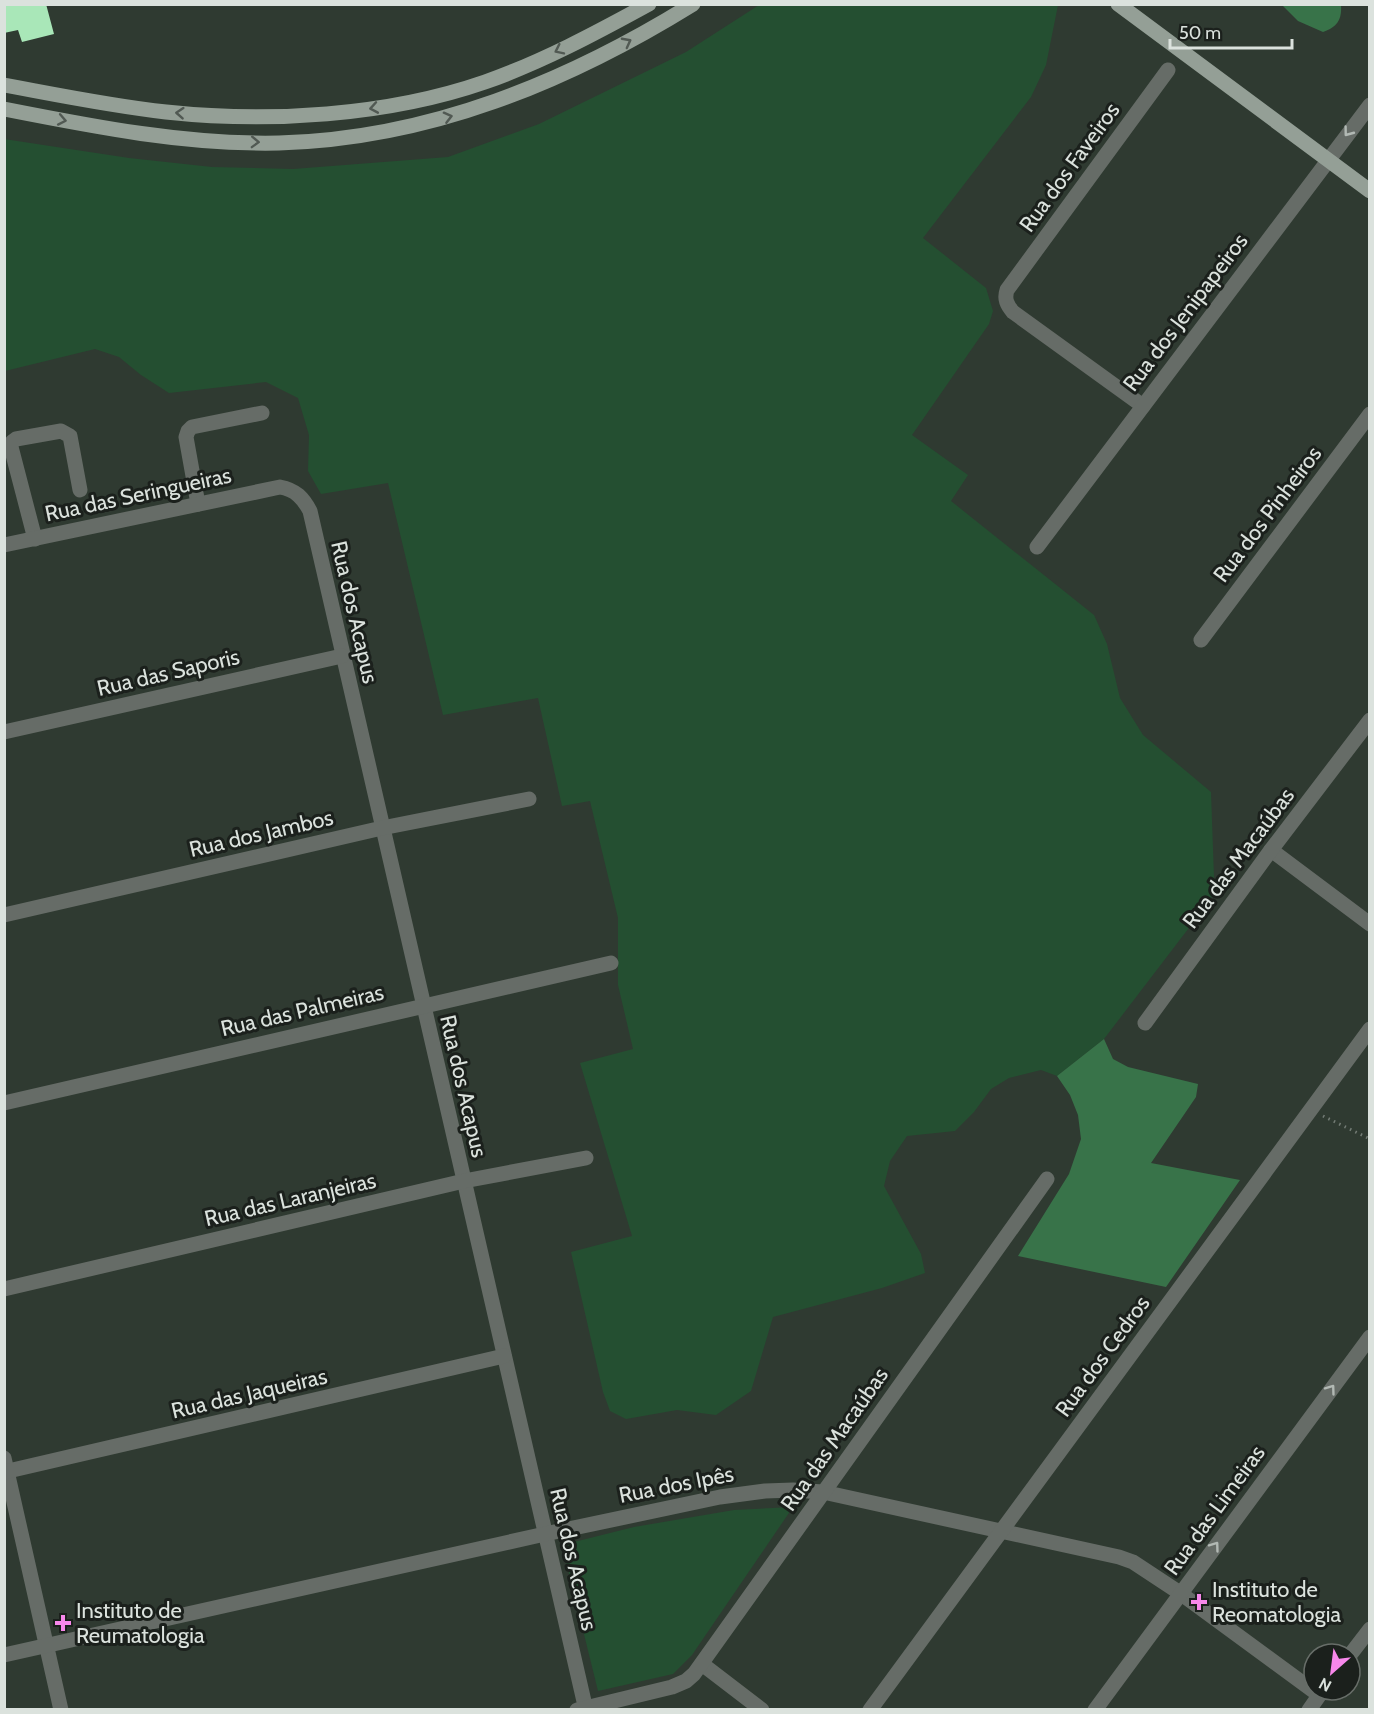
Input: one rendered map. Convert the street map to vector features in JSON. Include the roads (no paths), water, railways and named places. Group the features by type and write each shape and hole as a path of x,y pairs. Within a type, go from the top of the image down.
{"main road":[{"path":"4,85 101,103 168,112 232,116 351,112 431,96 484,82 546,57 649,4"},
{"path":"4,109 129,132 210,141 279,142 345,138 403,129 457,115 517,94 587,63 658,26 693,4"},
{"path":"1118,4 1370,191"}],"street":[{"name":"Rua dos Faveiros","path":"1143,406 1013,312 1006,301 1007,290 1168,70"},
{"name":"Rua dos Jenipapeiros","path":"1037,547 1370,105"},
{"path":"198,504 186,437 188,431 192,427 262,413"},
{"name":"Rua dos Pinheiros","path":"1201,640 1370,414"},
{"path":"34,539 11,447 12,442 16,439 61,430 66,432 70,435 80,490"},
{"name":"Rua das Seringueiras","path":"4,545 280,487"},
{"name":"Rua dos Acapus","path":"280,487 289,488 299,495 310,511 545,1534 583,1709"},
{"name":"Rua das Saporis","path":"4,732 342,656"},
{"name":"Rua das Macaúbas","path":"1144,1023 1370,720"},
{"name":"Rua dos Jambos","path":"4,915 382,828 529,799"},
{"path":"1271,850 1370,924"},
{"name":"Rua das Palmeiras","path":"4,1103 611,963"},
{"name":"Rua dos Cedros","path":"870,1710 1370,1029"},
{"name":"Rua das Laranjeiras","path":"4,1289 464,1181 586,1158"},
{"name":"Rua das Macaúbas","path":"583,1709 672,1687 686,1681 702,1664 1047,1179"},
{"name":"Rua das Limeiras","path":"1095,1710 1370,1337"},
{"name":"Rua das Jaqueiras","path":"6,1467 504,1356"},
{"path":"6,1467 61,1710"},
{"name":"Rua dos Ipês","path":"4,1655 545,1534 720,1497 774,1491 823,1492 1119,1557 1132,1562 1180,1593 1302,1680"},
{"path":"1360,1642 1370,1629"},
{"path":"702,1664 762,1710"}],"place":[{"name":"Instituto de Reomatologia","path":"1199,1602"},
{"name":"Instituto de Reumatologia","path":"63,1623"}]}
